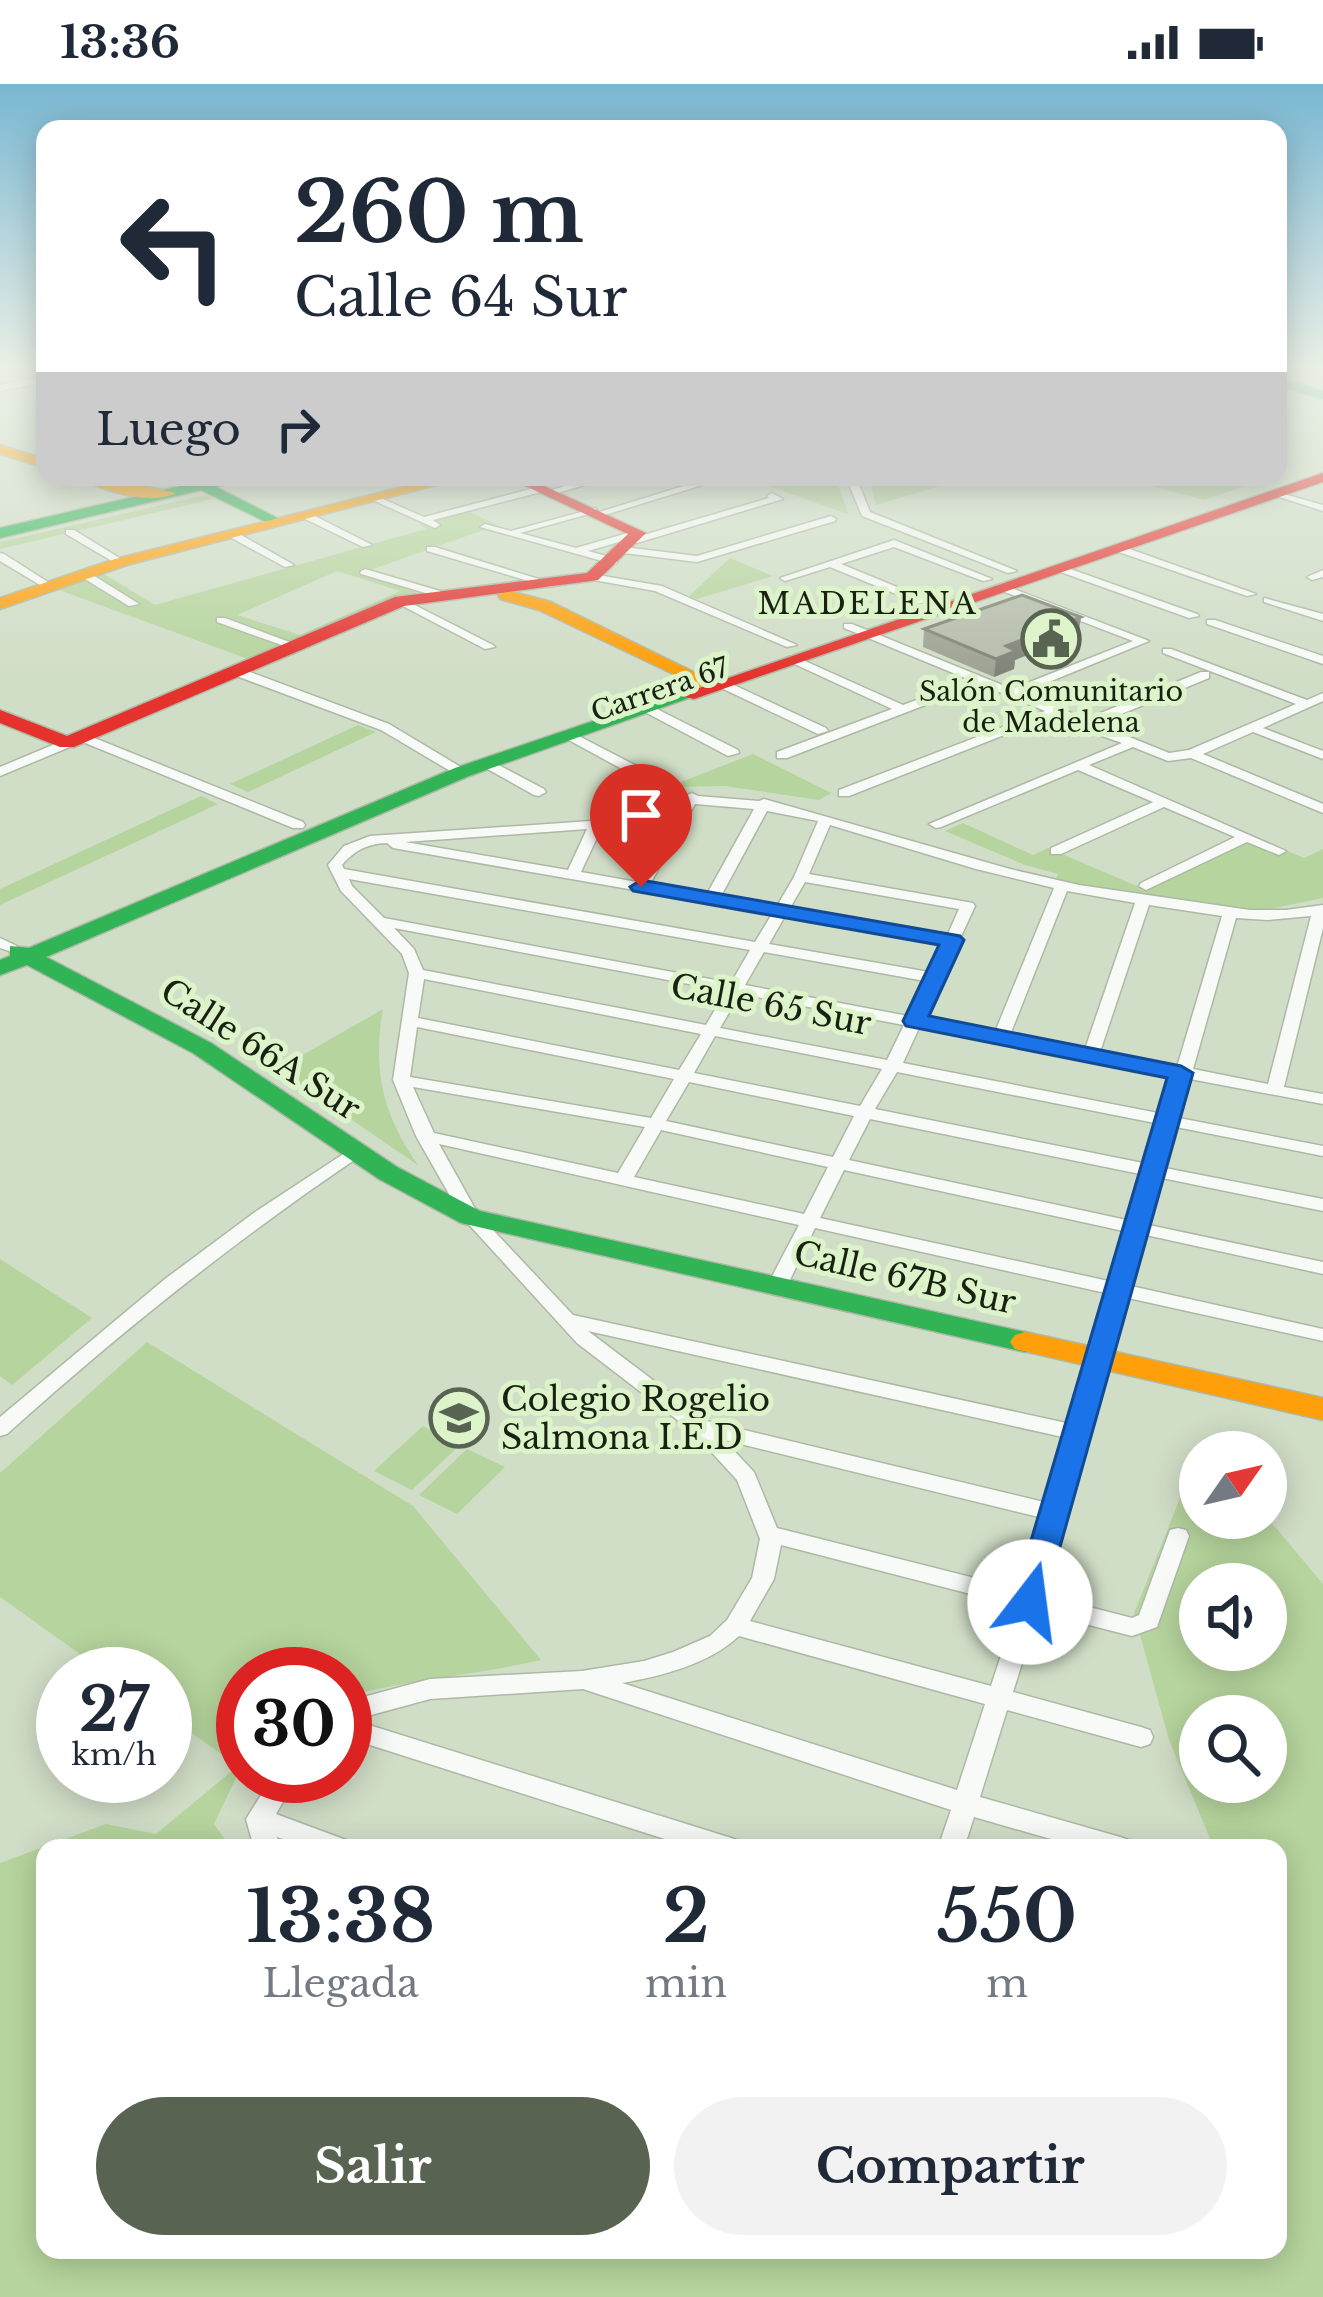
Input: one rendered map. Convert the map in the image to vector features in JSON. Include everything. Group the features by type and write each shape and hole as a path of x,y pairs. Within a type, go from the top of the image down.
{"main road":[{"name":"Carrera 67","path":"857,630 922,601 1059,568 1323,477"},
{"path":"101,486 122,499"},
{"path":"0,521 179,486"},
{"path":"213,486 291,519"},
{"path":"0,604 121,562 423,486"},
{"path":"536,486 597,512 597,569 714,680"},
{"name":"Carrera 67","path":"8,952 298,825 1264,486"},
{"path":"0,533 122,499"},
{"path":"0,716 75,740 401,601 597,569"},
{"name":"Carrera 67","path":"8,952 466,766 646,708 714,680"},
{"name":"Calle 66A Sur","path":"8,952 183,1037 272,1092 410,1190 470,1217"},
{"name":"Calle 67B Sur","path":"470,1217 1323,1409"}],"street":[{"path":"423,520 565,486"},
{"path":"517,531 691,486"},
{"path":"855,486 866,514 1001,580 1143,641 1010,694"},
{"path":"1276,493 1323,508"},
{"path":"597,569 778,500 772,496"},
{"path":"373,498 437,526"},
{"path":"291,519 367,544"},
{"path":"484,526 576,551 597,569 697,559 831,519"},
{"path":"70,532 121,562"},
{"path":"232,534 289,565"},
{"path":"785,578 893,543 1001,580"},
{"path":"1117,548 1251,594"},
{"path":"430,549 597,569 658,588 902,710"},
{"path":"576,551 597,569"},
{"path":"0,556 50,586"},
{"path":"830,563 922,601"},
{"path":"1059,568 1193,616"},
{"path":"365,572 436,593"},
{"path":"84,574 133,604"},
{"path":"1268,600 1323,618"},
{"path":"401,601 488,646"},
{"path":"221,620 294,646"},
{"path":"1210,622 1323,661"},
{"path":"857,630 1168,757 1192,754 1316,702"},
{"path":"1167,651 1316,702"},
{"path":"235,671 371,720 466,766 539,792"},
{"path":"1083,724 1205,675"},
{"path":"714,680 822,731"},
{"path":"782,755 978,681"},
{"path":"646,708 734,753"},
{"path":"844,793 1053,712"},
{"path":"1252,728 1323,754"},
{"path":"568,735 649,778"},
{"path":"0,772 75,740 298,825"},
{"path":"936,824 1129,744"},
{"path":"1192,754 1323,809"},
{"path":"1078,765 1279,851"},
{"path":"653,803 692,797 764,803 1062,886 1144,893 1230,913 1272,917 1322,910 1275,1090"},
{"path":"641,887 692,797"},
{"path":"1055,851 1163,802"},
{"path":"712,899 764,803"},
{"path":"624,1178 801,878 824,823"},
{"path":"372,1704 430,1688 582,1680 644,1670 718,1642 735,1626 763,1579 771,1534 746,1477 700,1427 628,1374 569,1320 470,1217 425,1136 401,1080 417,973 410,952 346,888 335,865 340,856 370,840 582,824 594,830 573,875"},
{"path":"1091,1053 1144,893 1246,837"},
{"path":"370,840 952,940"},
{"path":"977,887 986,868"},
{"path":"341,872 934,979"},
{"path":"778,1284 863,1115 894,1064 968,906 801,878"},
{"path":"1001,1036 1062,886"},
{"path":"955,1839 1030,1602 1230,913"},
{"path":"384,922 1323,1099"},
{"name":"Calle 65 Sur","path":"417,973 1323,1151"},
{"path":"411,1021 1323,1204"},
{"path":"401,1080 656,1124 1323,1268"},
{"path":"425,1136 1323,1335"},
{"path":"0,1430 67,1366 164,1286 354,1152"},
{"path":"569,1320 1078,1433"},
{"path":"700,1427 1054,1513"},
{"path":"771,1534 1132,1627 1149,1621 1178,1536"},
{"path":"735,1626 1141,1737"},
{"path":"582,1680 1088,1839"},
{"path":"372,1735 700,1839"},
{"path":"265,1839 259,1819 269,1803"},
{"path":"259,1819 313,1839"}],"green space":[{"path":"770,486 838,486 849,515"},
{"path":"872,486 940,486 876,505"},
{"path":"1152,486 1244,486 1204,500"},
{"path":"206,495 213,499 0,549 0,542"},
{"path":"467,511 498,525 362,573 417,592 248,659 59,590 104,574 155,605 426,529 419,524","holes":["337,571 400,591 300,635 237,615"]},
{"path":"730,558 773,576 697,599 689,596"},
{"path":"358,725 376,732 248,792 230,784"},
{"path":"753,754 831,793 819,800 725,786 668,787"},
{"path":"201,796 218,804 0,905 0,889"},
{"path":"963,823 1033,855 1048,848 1146,890 1254,837 1304,858 1323,849 1323,898 1260,911 1054,881 1058,874 945,831"},
{"path":"383,1009 379,1052 383,1092 419,1166 278,1069"},
{"path":"0,1259 92,1318 12,1385 0,1376"},
{"path":"147,1342 413,1506 541,1660 372,1691 372,1647 216,1647 216,1750 192,1733 192,1647 70,1647 0,1597 0,1473"},
{"path":"423,1426 460,1445 412,1490 374,1471"},
{"path":"467,1449 505,1467 457,1514 419,1495"},
{"path":"1179,1501 1179,1539 1285,1539 1323,1584 1323,2297 0,2297 0,1863 36,1850 36,2259 1287,2259 1287,1839 1210,1839 1195,1803 1287,1803 1287,1695 1179,1695 1179,1764 1134,1613"},
{"path":"216,1784 216,1803 224,1803 214,1824 225,1839 65,1839 106,1824 156,1834"}],"building":[{"path":"1022,595 1081,617 1006,646 1016,651 996,659 924,629"}],"traffic: fast":[{"path":"0,533 201,486"},
{"path":"203,486 277,522"},
{"path":"0,968 462,772 688,695"},
{"path":"18,951 202,1048 388,1173 471,1217 1025,1342"}],"traffic: slow":[{"path":"114,486 169,493"},
{"path":"0,604 121,562 424,486"},
{"path":"506,595 545,606 713,686"},
{"path":"1025,1342 1323,1409"}],"traffic: jam":[{"path":"688,695 1323,477"},
{"path":"0,716 67,743 401,601 592,577 638,533 533,486"}],"place":[{"name":"Salón Comunitario de Madelena","path":"1051,639"},
{"name":"Colegio Rogelio Salmona I.E.D","path":"459,1418"}],"district":[{"name":"MADELENA","path":"868,604"}],"route":[{"path":"641,887 952,940 915,1021 1181,1073 1030,1602"}]}
